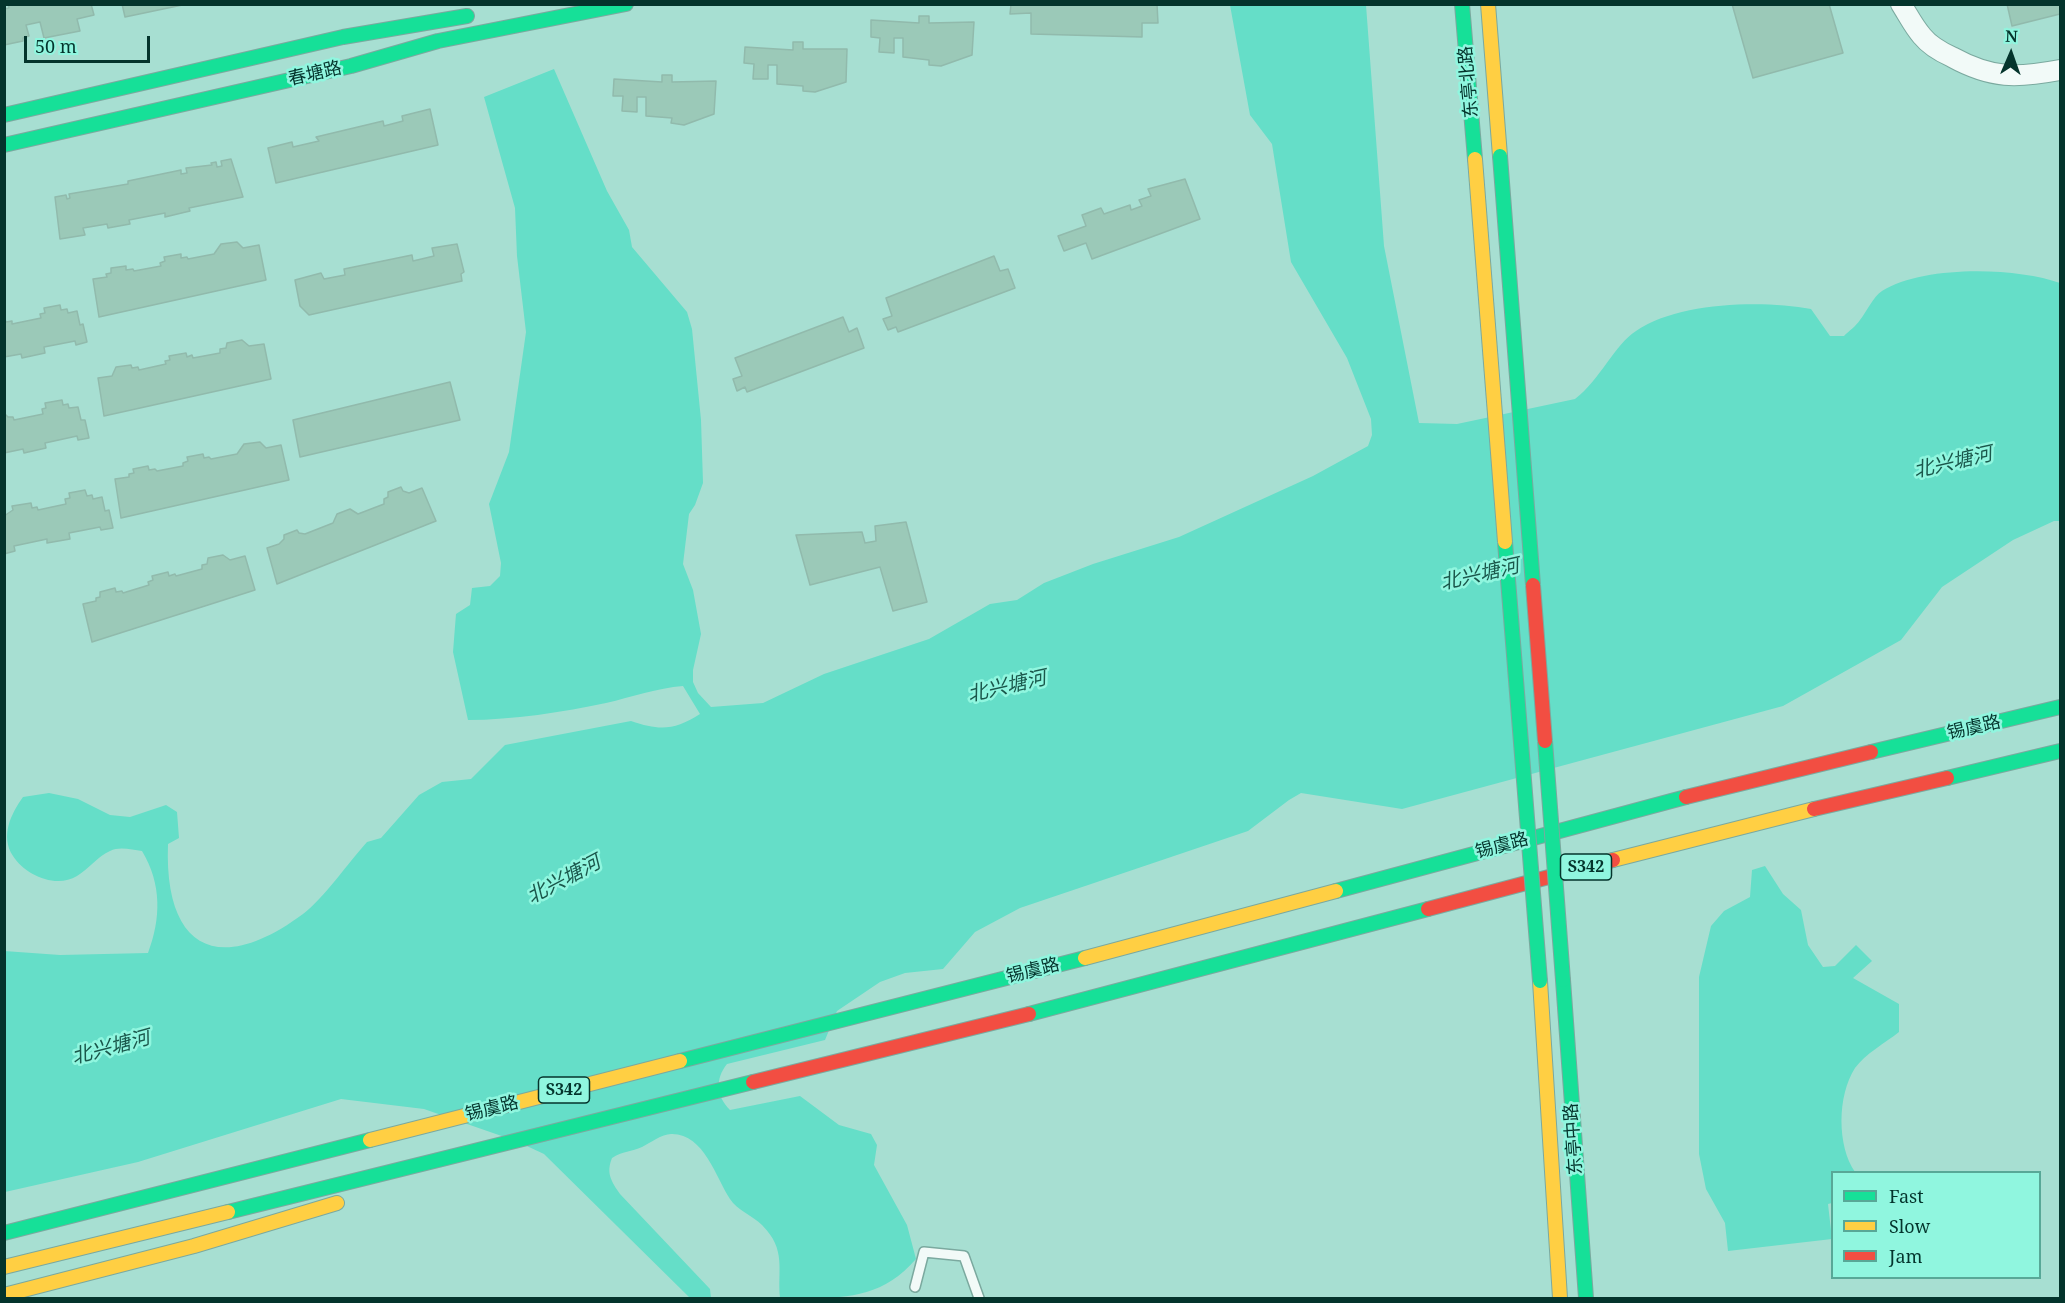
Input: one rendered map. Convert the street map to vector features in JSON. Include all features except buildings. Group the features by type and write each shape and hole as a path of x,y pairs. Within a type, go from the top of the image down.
{"main road":[{"name":"春塘路","path":"4,145 351,66 438,40 522,22 626,4"},
{"name":"东亭北路","path":"1462,4 1540,981"},
{"name":"东亭北路","path":"1489,9 1563,980"},
{"name":"春塘路","path":"4,115 343,37 477,14"},
{"name":"锡虞路","path":"4,1233 1123,948 1711,790 2061,707"},
{"name":"锡虞路","path":"4,1267 1114,993 1722,831 2061,751"},
{"name":"东亭中路","path":"1563,980 1586,1299"},
{"name":"东亭中路","path":"1540,981 1560,1299"},
{"path":"389,1187 578,1124"},
{"path":"4,1295 194,1246 348,1199"}],"street":[{"path":"1901,4 1922,37 1936,49 1973,69 2012,76 2028,76 2061,70"}],"lane":[{"path":"915,1287 924,1252 964,1256 979,1299"}],"water":[{"name":"北兴塘河","path":"1230,5 1366,5 1384,246 1419,423 1457,424 1575,399 1592,382 1628,337 1654,321 1674,314 1745,304 1791,306 1811,309 1830,336 1844,336 1882,291 1900,283 1921,277 1970,271 2019,274 2060,283 2060,521 2054,521 2013,540 1942,587 1901,640 1783,706 1402,809 1301,793 1248,831 1020,908 975,932 943,969 905,973 880,982 837,1011 825,1040 727,1064 720,1076 719,1087 722,1099 730,1110 800,1096 839,1125 871,1134 877,1145 874,1165 907,1225 916,1259 902,1273 871,1291 837,1297 780,1298 778,1252 770,1234 733,1203 708,1158 700,1149 692,1141 671,1134 612,1158 609,1168 610,1177 620,1194 710,1289 711,1298 690,1298 544,1154 516,1141 424,1109 341,1099 138,1162 5,1192 4,951 60,955 148,953 157,914 153,876 142,851 114,850 101,856 77,876 60,881 42,878 18,863 9,848 7,833 11,818 23,797 49,793 78,799 110,815 130,817 166,805 177,812 179,838 168,844 169,880 175,908 187,929 202,942 222,947 245,944 273,933 303,914 327,890 367,842 381,838 419,795 442,782 471,779 505,745 631,721 650,726 675,726 700,714 683,686 555,712 502,719 468,720 453,652 456,614 470,605 472,588 490,586 500,576 501,563 489,504 509,452 526,332 517,256 515,208 484,97 554,69 607,191 629,230 632,247 687,312 692,329 701,420 703,483 689,514 683,564 693,590 701,634 693,670 693,682 698,693 711,707 763,703 824,674 929,639 990,604 1017,600 1044,583 1093,564 1179,537 1313,476 1368,446 1372,435 1371,419 1347,358 1291,262 1272,144 1250,115"},
{"path":"1765,866 1783,894 1801,910 1808,945 1823,967 1835,966 1856,945 1872,961 1853,978 1899,1004 1899,1032 1859,1063 1849,1079 1842,1106 1842,1135 1849,1161 1854,1171 1831,1171 1831,1203 1828,1204 1831,1239 1728,1251 1725,1223 1706,1189 1699,1154 1699,977 1711,926 1724,911 1750,897 1752,870"}],"traffic: fast":[{"path":"4,145 351,66 438,41 626,4"},
{"path":"1462,4 1475,159"},
{"path":"4,115 343,37 467,16"},
{"path":"1500,156 1533,585"},
{"path":"1505,542 1540,981"},
{"path":"1871,752 2060,707"},
{"path":"1545,741 1563,980"},
{"path":"1947,778 2060,751"},
{"path":"1336,891 1686,797"},
{"path":"1029,1014 1428,909"},
{"path":"680,1061 1085,958"},
{"path":"1563,980 1586,1298"},
{"path":"228,1212 753,1082"},
{"path":"4,1233 370,1140"}],"traffic: slow":[{"path":"1488,4 1500,156"},
{"path":"1475,159 1505,542"},
{"path":"1613,860 1814,809"},
{"path":"1085,958 1336,891"},
{"path":"1540,981 1560,1298"},
{"path":"370,1140 680,1061"},
{"path":"4,1295 194,1246 337,1203"},
{"path":"4,1267 228,1212"}],"traffic: jam":[{"path":"1533,585 1545,741"},
{"path":"1686,797 1871,752"},
{"path":"1814,809 1947,778"},
{"path":"1428,909 1613,860"},
{"path":"753,1082 1029,1014"}]}
